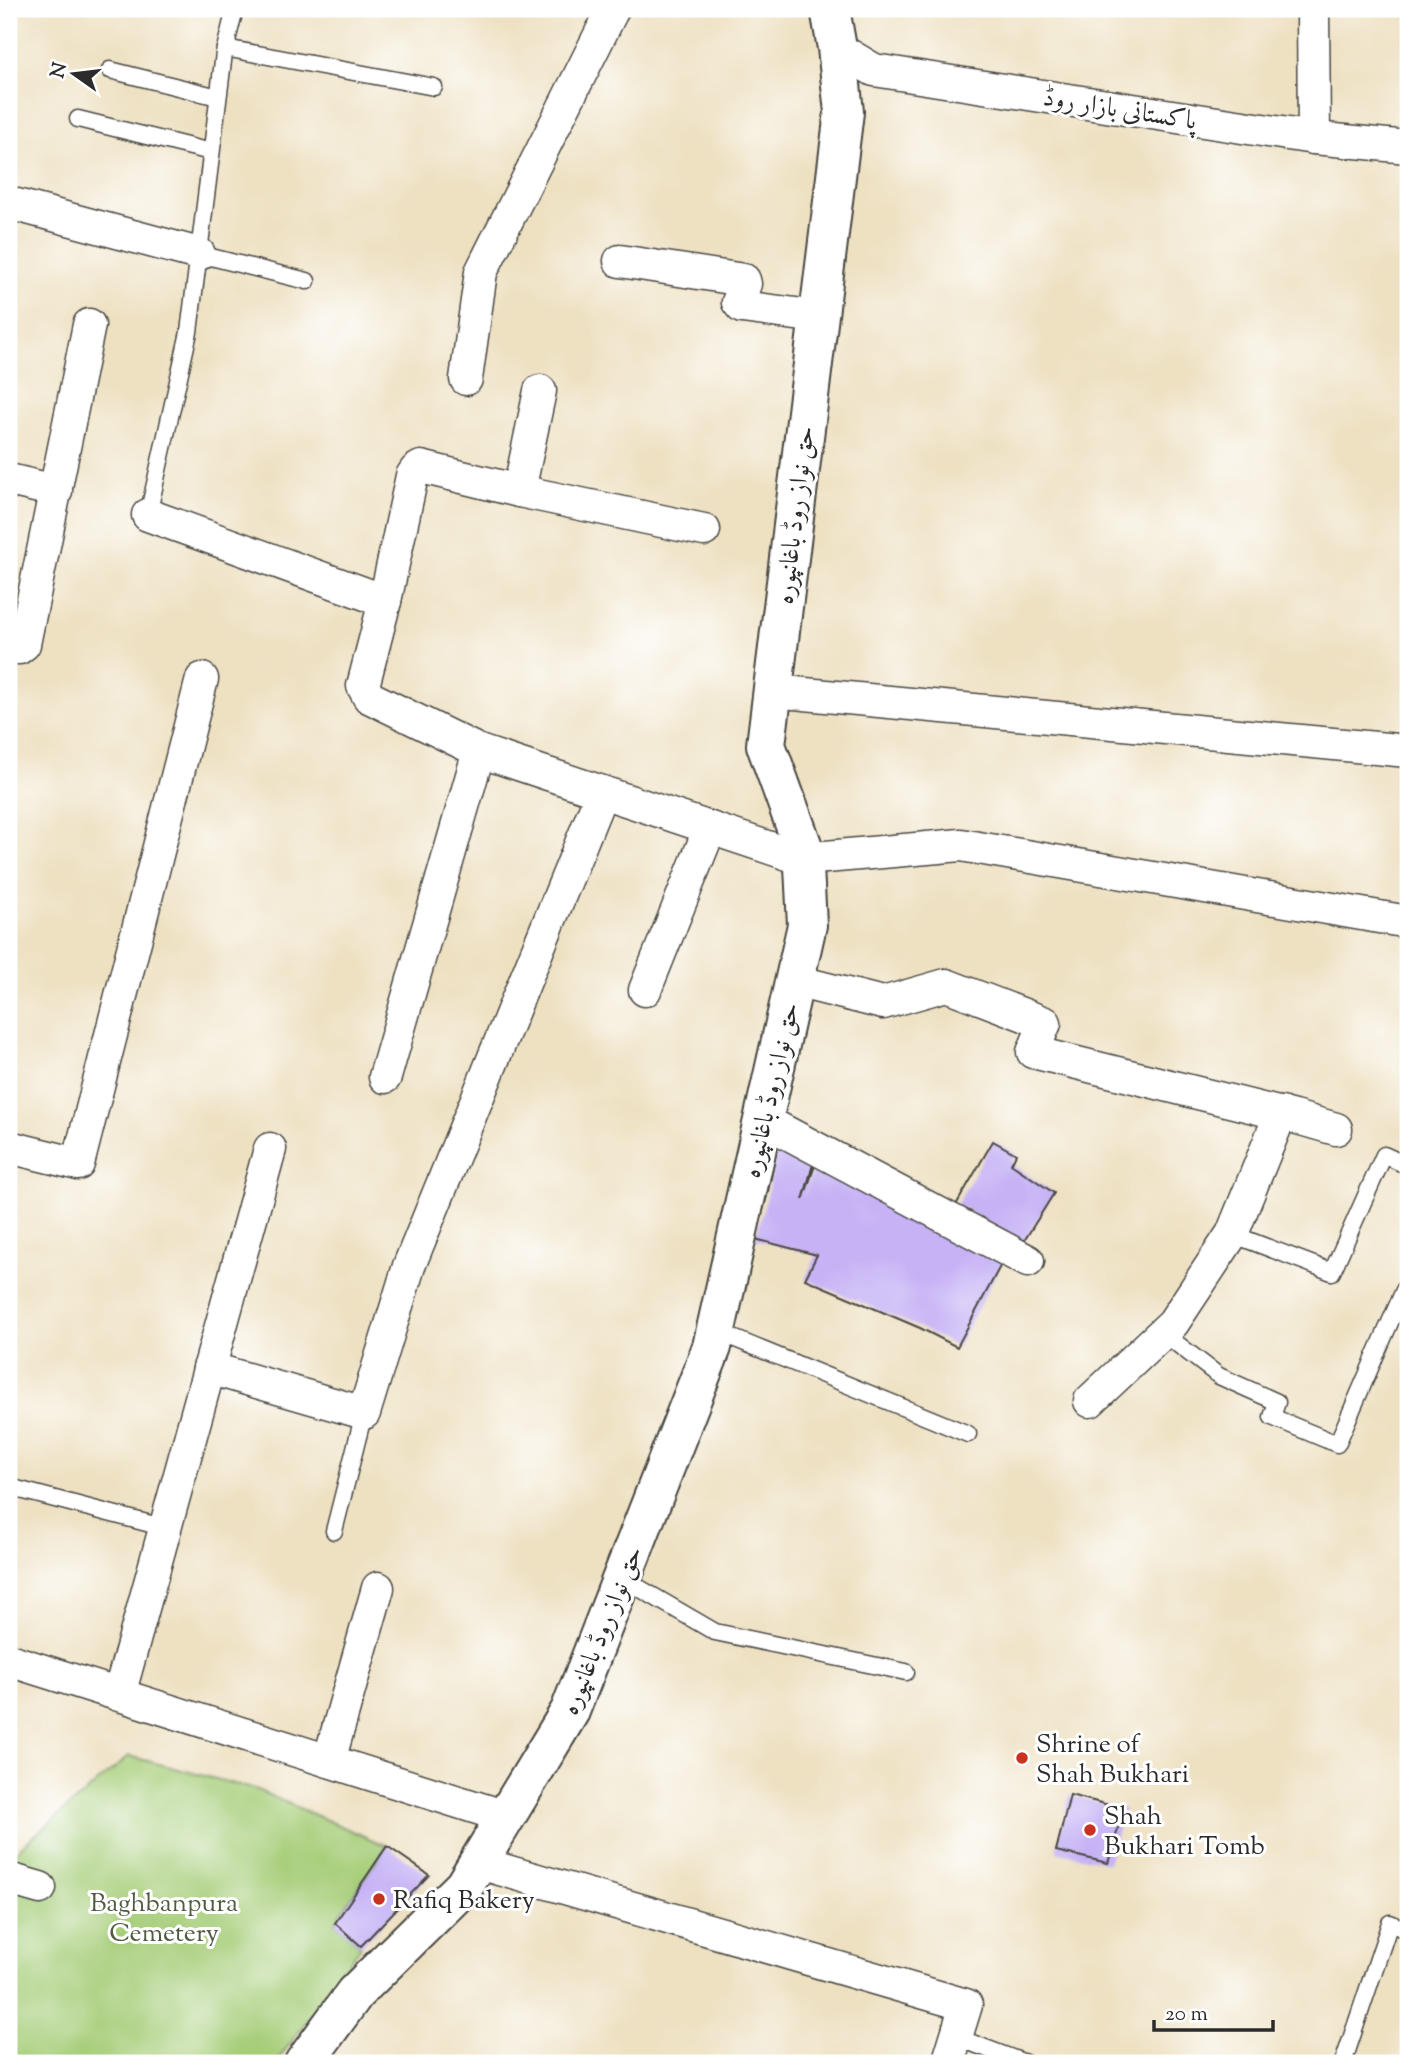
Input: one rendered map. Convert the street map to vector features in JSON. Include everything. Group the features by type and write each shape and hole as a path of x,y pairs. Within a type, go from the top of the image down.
{"street":[{"path":"466,379 481,272 613,9"},
{"name":"حق نواز روڈ باغانپورہ","path":"312,2061 355,1993 464,1886 570,1711 716,1331 807,925 803,848 766,745 844,112 830,9"},
{"path":"1313,9 1314,138"},
{"name":"پاکستانی بازار روڈ","path":"837,48 874,70 1314,138 1408,146"},
{"path":"9,203 199,254"},
{"path":"620,261 744,280 738,302 742,307 819,317"},
{"path":"9,647 19,648 23,644 89,325"},
{"path":"519,491 540,391"},
{"path":"704,530 519,491 421,467 412,476 385,601 363,686 365,692 369,697 479,751 803,859 961,845 1408,922"},
{"path":"9,480 56,491"},
{"path":"148,515 385,601"},
{"path":"9,1147 78,1164 202,679"},
{"path":"773,691 1408,751"},
{"path":"385,1077 479,751"},
{"path":"209,1368 365,1413 409,1266 602,792"},
{"path":"645,990 710,828"},
{"path":"795,981 883,1003 946,985 1045,1023 1033,1052 1336,1129"},
{"path":"1090,1401 1173,1323 1232,1234 1281,1114"},
{"path":"764,1120 1028,1261"},
{"path":"119,1695 270,1149"},
{"path":"329,1761 378,1588"},
{"path":"9,1660 506,1817"},
{"path":"479,1863 966,2005 952,2050"},
{"path":"9,1879 40,1888"}],"lane":[{"path":"148,515 189,332 231,10"},
{"path":"225,48 434,87"},
{"path":"110,69 218,97"},
{"path":"78,119 211,152"},
{"path":"199,254 307,281"},
{"path":"1232,1234 1332,1272 1384,1155 1408,1166"},
{"path":"1163,1333 1219,1376 1277,1402 1272,1417 1337,1444 1408,1281"},
{"path":"716,1331 968,1434"},
{"path":"334,1531 365,1413"},
{"path":"9,1487 166,1528"},
{"path":"622,1578 715,1632 906,1672"},
{"path":"1343,2063 1390,1923 1408,1931"},
{"path":"952,2050 1025,2063"}],"green space":[{"name":"Baghbanpura Cemetery","path":"129,1756 257,1790 387,1846 335,1922 361,1946 276,2063 9,2063 9,1857"}],"building":[{"path":"780,1136 815,1157 803,1200 816,1162 1005,1257 957,1347 920,1328 805,1279 817,1255 755,1239"},
{"path":"993,1141 1016,1154 1011,1164 1054,1193 1024,1241 956,1205"},
{"name":"Shah Bukhari Tomb","path":"1070,1795 1124,1809 1108,1863 1056,1851"},
{"name":"Rafiq Bakery","path":"387,1846 429,1875 361,1946 335,1923"}],"place":[{"name":"Shrine of Shah Bukhari","path":"1022,1758"},
{"name":"Shah Bukhari Tomb","path":"1090,1830"},
{"name":"Rafiq Bakery","path":"379,1899"}]}
